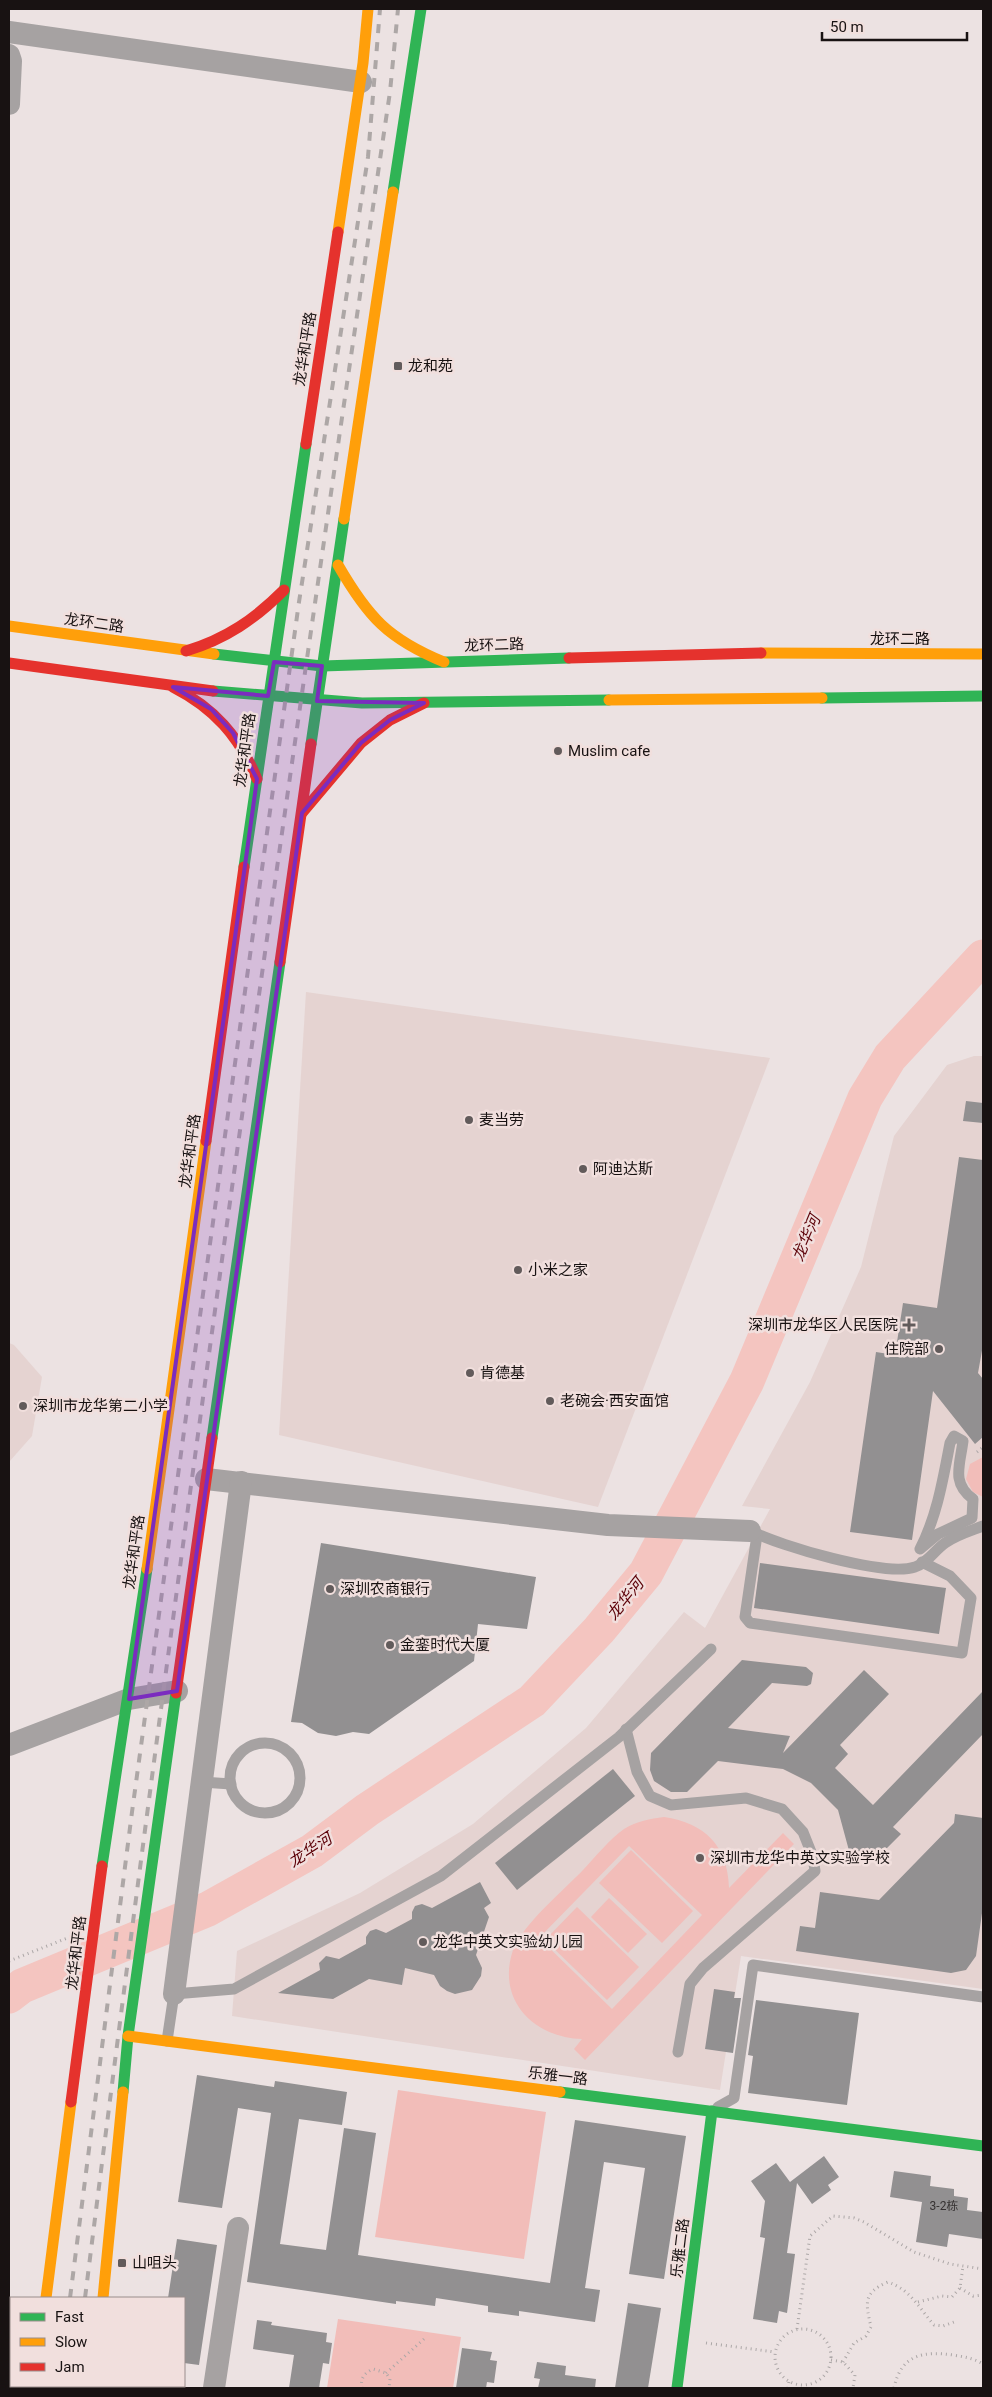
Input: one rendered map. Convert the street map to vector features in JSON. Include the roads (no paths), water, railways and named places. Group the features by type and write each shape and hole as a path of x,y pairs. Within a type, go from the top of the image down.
{"main road":[{"name":"龙华和平路","path":"46,2297 81,2036 97,1897 129,1699 256,778 361,82 368,9"},
{"path":"103,2297 128,2036 151,1869 322,666 421,9"},
{"path":"338,565 356,598 376,623 393,638 417,652 444,662"},
{"path":"186,651 228,637 251,622 284,590"},
{"name":"龙环二路","path":"9,626 186,651 322,666 701,653 983,654"},
{"path":"9,663 174,686 317,701 424,703 983,696"},
{"path":"174,686 211,708 233,733 248,757 256,778"},
{"path":"302,813 361,743 390,720 424,703"},
{"name":"乐雅一路","path":"128,2036 983,2146"},
{"name":"乐雅二路","path":"677,2388 712,2111"}],"street":[{"path":"9,32 361,82"},
{"path":"9,55 11,61 9,104"},
{"path":"206,1479 608,1525 746,1532"},
{"path":"174,1994 241,1482"},
{"path":"9,1745 129,1699 177,1691"},
{"path":"214,2388 238,2228"}],"lane":[{"path":"954,1436 963,1441 959,1480 962,1491 974,1499 972,1518 938,1534 920,1549 928,1532 940,1494 950,1442 954,1436"},
{"path":"922,1562 950,1576 971,1598 962,1652 750,1623 745,1617 746,1532 814,1555 896,1570 916,1567 922,1562 944,1544 963,1533 983,1526"},
{"path":"166,2041 174,1994 234,1989 441,1876 626,1729 711,1649"},
{"path":"626,1729 638,1772 650,1796 671,1805 746,1798 782,1809 803,1832 813,1857 815,1872 703,1968 690,1984 678,2052"},
{"path":"261,1743 270,1743 288,1750 298,1765 301,1776 295,1796 288,1804 268,1812 248,1808 240,1801 231,1784 230,1775 237,1757 252,1745 261,1743"},
{"path":"202,1782 231,1784"},
{"path":"712,2111 734,2098 753,1965 983,1997"}],"waterway":[{"name":"龙华河","path":"9,1996 22,1986 208,1909 312,1851 367,1810 532,1701 599,1630 646,1573 747,1381 865,1098 890,1057 983,957"}],"railway":[{"path":"70,2297 132,1812 299,602 368,157 380,9"},
{"path":"85,2297 193,1470 309,643 390,92 398,9"}],"place":[{"name":"龙和苑","path":"398,366"},
{"name":"Muslim cafe","path":"558,751"},
{"name":"麦当劳","path":"469,1120"},
{"name":"阿迪达斯","path":"583,1169"},
{"name":"小米之家","path":"518,1270"},
{"name":"深圳市龙华区人民医院","path":"909,1325"},
{"name":"住院部","path":"939,1349"},
{"name":"肯德基","path":"470,1373"},
{"name":"老碗会·西安面馆","path":"550,1401"},
{"name":"深圳市龙华第二小学","path":"23,1406"},
{"name":"深圳农商银行","path":"330,1589"},
{"name":"金銮时代大厦","path":"390,1645"},
{"name":"深圳市龙华中英文实验学校","path":"700,1858"},
{"name":"龙华中英文实验幼儿园","path":"423,1942"},
{"name":"山咀头","path":"122,2263"}]}
